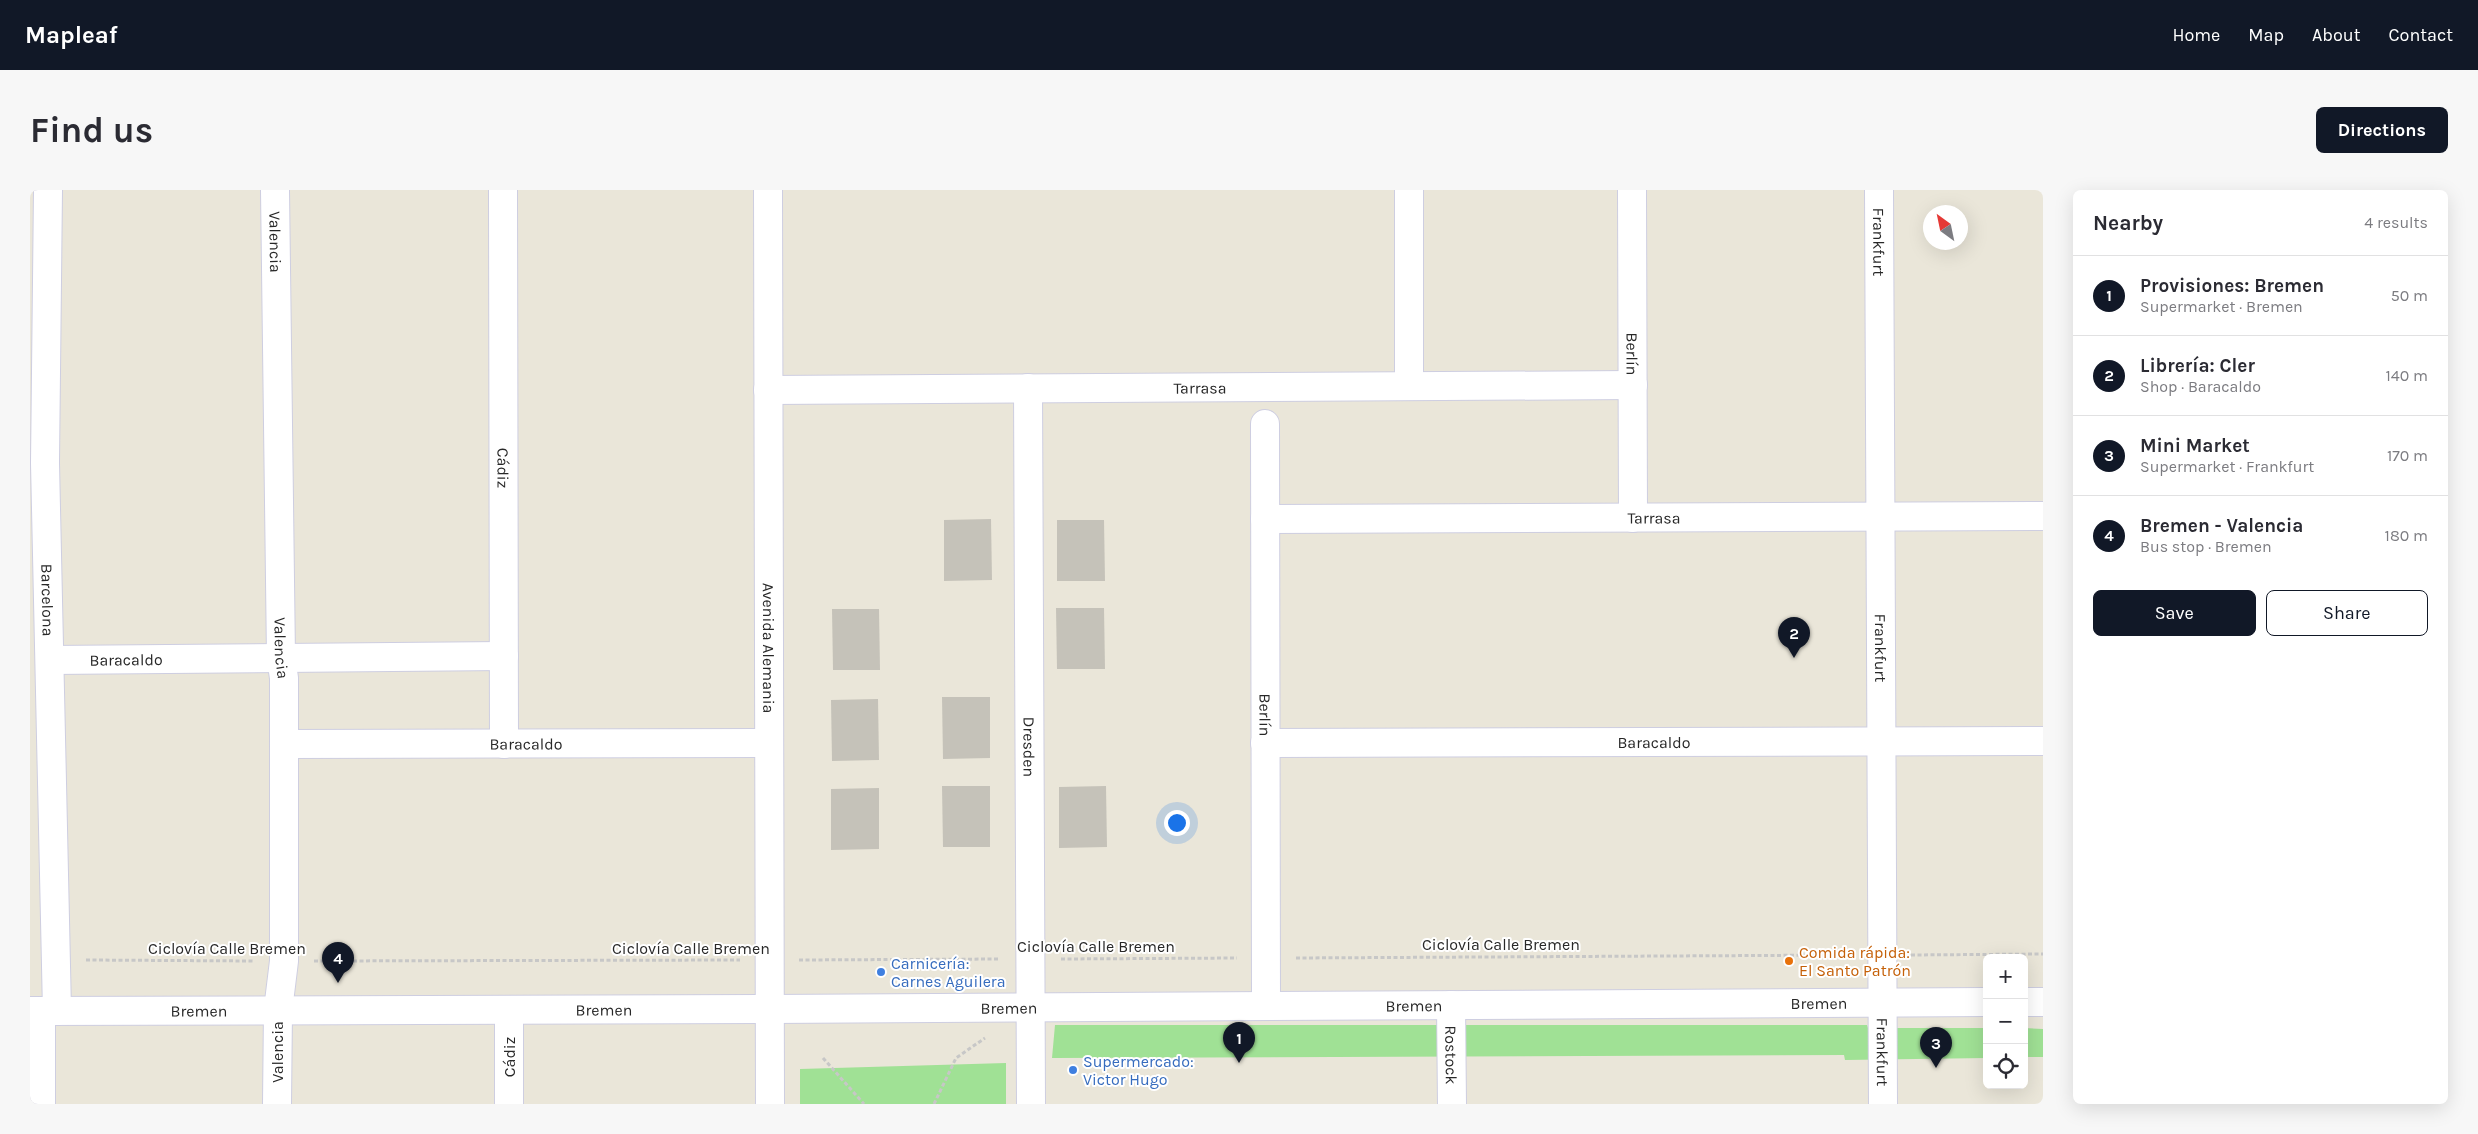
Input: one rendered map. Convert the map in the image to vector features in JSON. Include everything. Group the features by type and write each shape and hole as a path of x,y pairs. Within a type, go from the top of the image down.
{"street":[{"name":"Barcelona","path":"41,1104 43,1011 56,960 50,660 38,387 48,190"},
{"name":"Valencia","path":"275,190 281,658 284,678 284,961 278,1010 277,1104"},
{"name":"Cádiz","path":"502,190 504,744"},
{"name":"Avenida Alemania","path":"768,190 770,1104"},
{"path":"1409,190 1409,386"},
{"name":"Berlín","path":"1632,190 1633,518"},
{"name":"Frankfurt","path":"1879,190 1884,955 1883,1104"},
{"name":"Tarrasa","path":"768,390 1633,385"},
{"name":"Dresden","path":"1028,388 1031,1104"},
{"name":"Berlín","path":"1265,424 1266,1006"},
{"name":"Tarrasa","path":"1265,519 2043,516"},
{"name":"Baracaldo","path":"50,660 504,656"},
{"name":"Baracaldo","path":"1265,744 2043,740"},
{"name":"Baracaldo","path":"284,744 769,743"},
{"name":"Bremen","path":"43,1011 1032,1008 1983,1002"},
{"path":"2028,1002 2043,1002"},
{"name":"Rostock","path":"1451,1005 1452,1104"},
{"name":"Cádiz","path":"509,1010 509,1104"}],"path":[{"name":"Ciclovía Calle Bremen","path":"56,960 770,960 2043,954"},
{"path":"934,1104 956,1058 986,1038"},
{"path":"823,1058 864,1104"}],"green space":[{"path":"1055,1025 1867,1025 1868,1028 1983,1028 1983,1058 1845,1060 1844,1055 1052,1058"},
{"path":"2028,1028 2043,1029 2043,1057 2028,1057"},
{"path":"1006,1063 1006,1104 800,1104 800,1069"}],"building":[{"path":"991,519 992,580 944,581 944,520"},
{"path":"1057,520 1104,520 1105,581 1057,581"},
{"path":"1056,608 1104,608 1105,669 1057,669"},
{"path":"832,609 879,609 880,670 833,670"},
{"path":"942,697 990,697 990,758 943,759"},
{"path":"878,699 879,760 832,761 831,700"},
{"path":"942,786 990,786 990,847 943,847"},
{"path":"1106,786 1107,847 1059,848 1059,787"},
{"path":"879,788 879,849 831,850 831,789"}],"place":[{"name":"Librería: Cler","path":"1794,658"},
{"name":"Comida rápida: El Santo Patrón","path":"1789,961"},
{"name":"Carnicería: Carnes Aguilera","path":"881,972"},
{"name":"Bremen - Valencia","path":"338,983"},
{"name":"Provisiones: Bremen","path":"1239,1063"},
{"name":"Mini Market","path":"1936,1068"},
{"name":"Supermercado: Victor Hugo","path":"1073,1070"}]}
